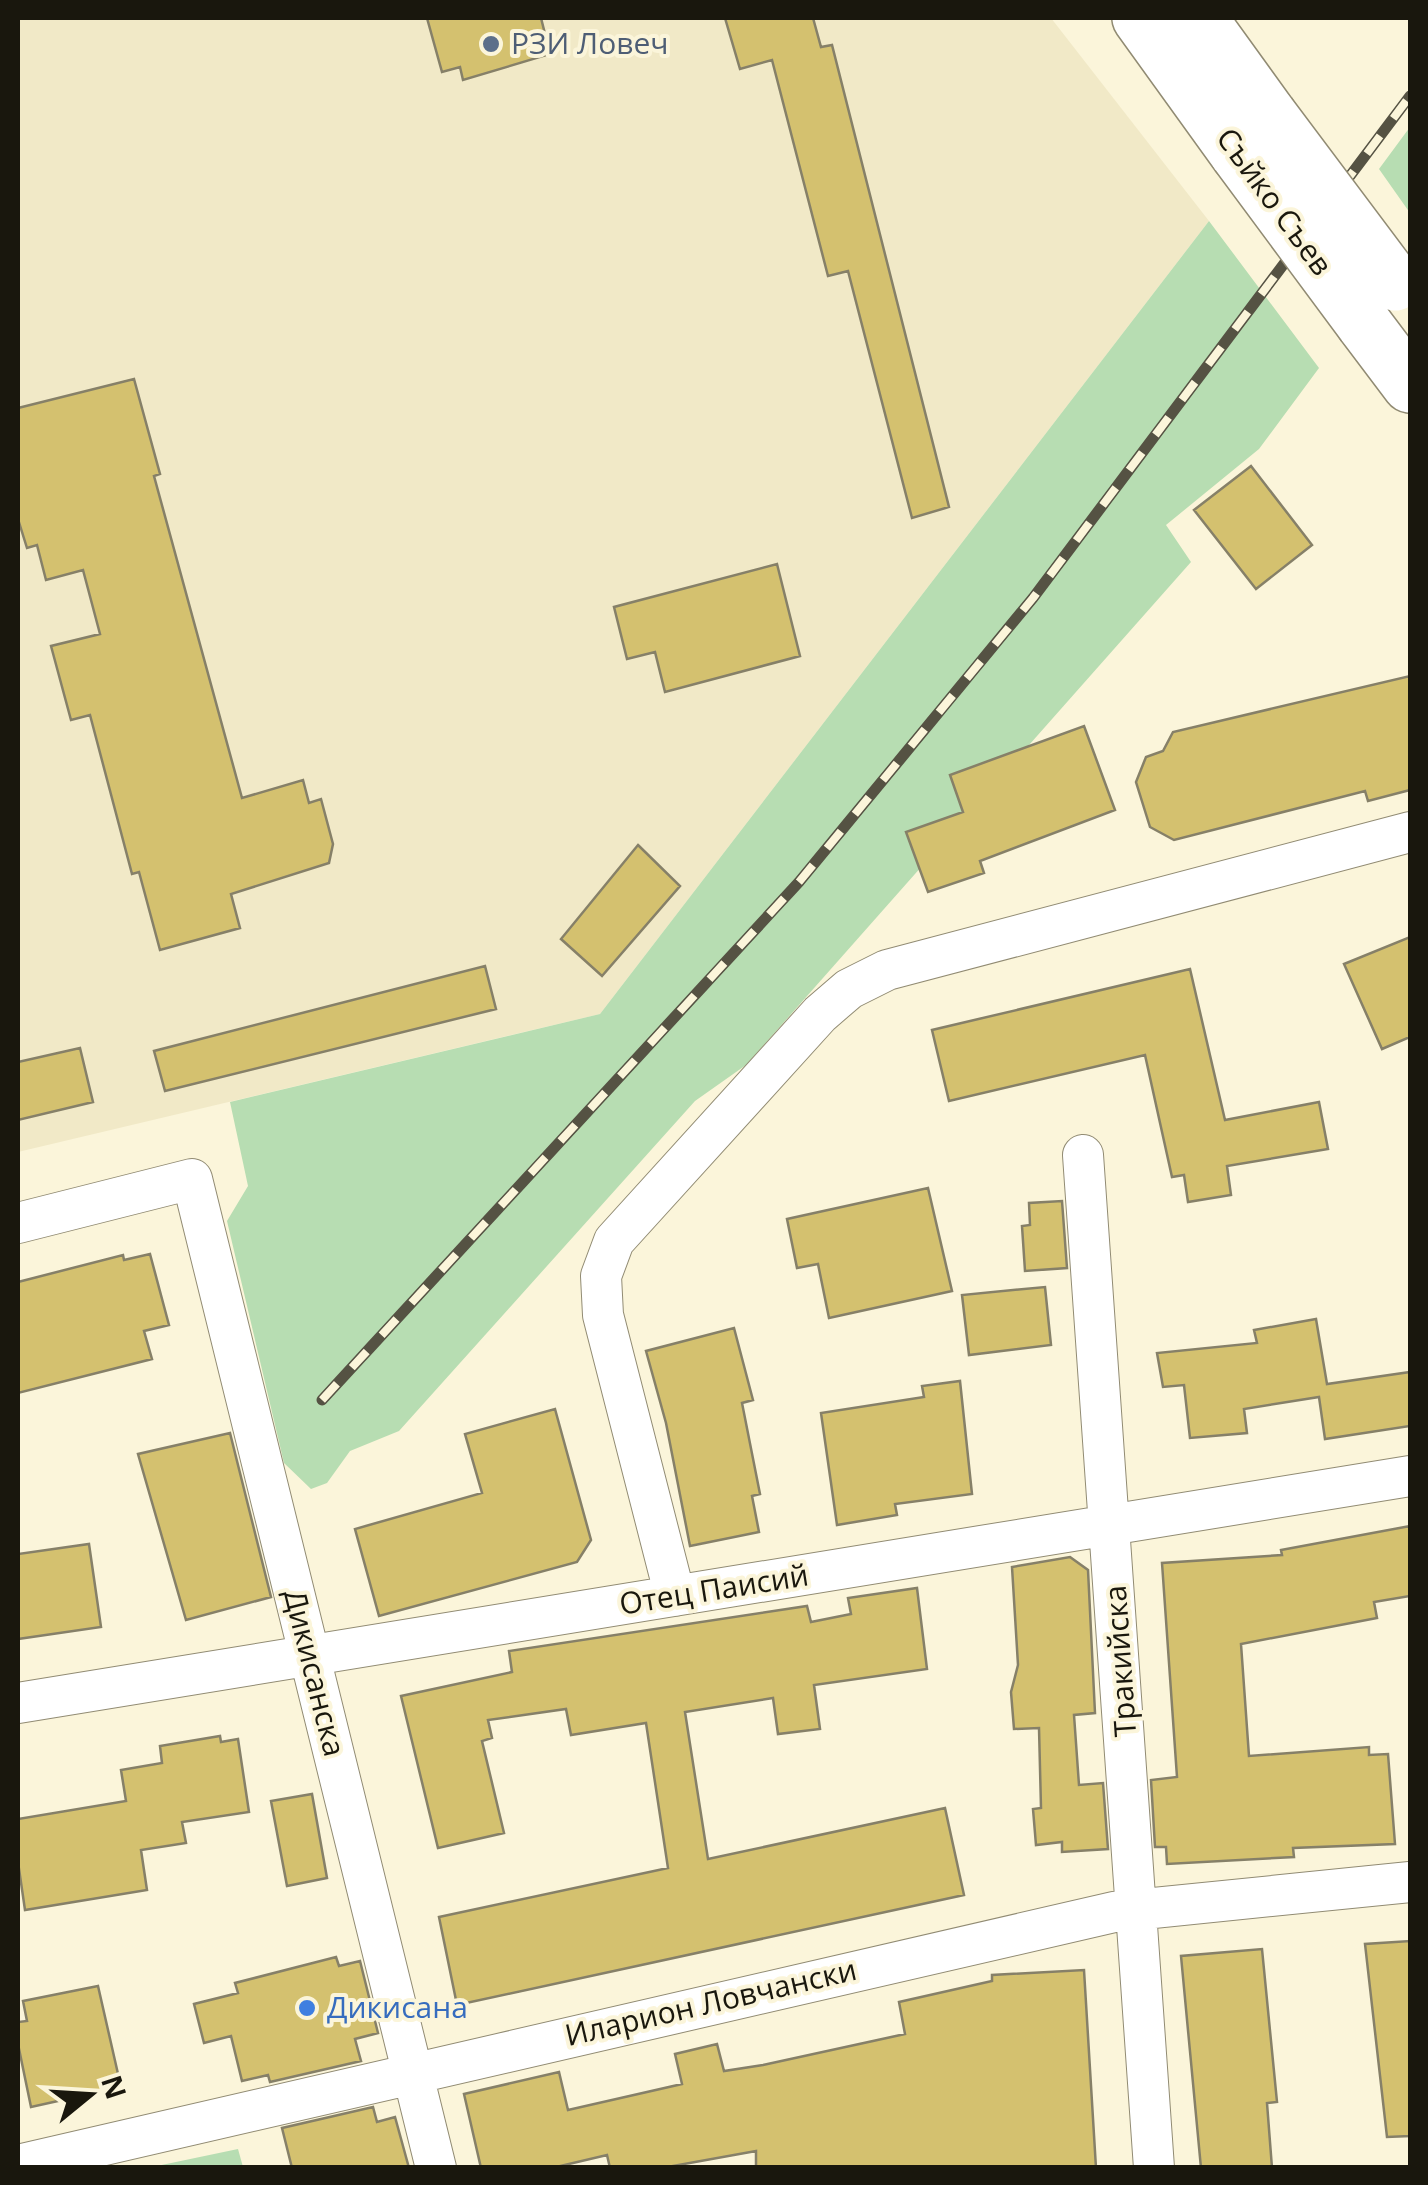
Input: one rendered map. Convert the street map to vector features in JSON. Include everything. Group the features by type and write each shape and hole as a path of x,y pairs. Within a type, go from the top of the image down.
{"street":[{"name":"Съйко Съев","path":"1140,18 1253,134 1390,304 1410,385"},
{"name":"Съйко Съев","path":"1199,18 1253,134"},
{"path":"675,1596 603,1315 601,1276 614,1242 820,1014 849,988 887,970 1410,832"},
{"name":"Тракийска","path":"1083,1155 1139,1908 1154,2168"},
{"name":"Дикисанска","path":"18,1223 192,1179 436,2168"},
{"name":"Отец Паисий","path":"18,1702 1410,1476"},
{"name":"Иларион Ловчански","path":"18,2165 412,2071 1139,1908 1410,1882"}],"shaded area":[{"path":"18,18 1051,18 1209,221 600,1014 18,1152"}],"green space":[{"path":"1410,127 1410,213 1379,169"},
{"path":"1209,221 1319,368 1259,449 1166,525 1191,562 746,1065 695,1101 399,1431 350,1451 327,1483 311,1489 284,1463 227,1221 248,1186 230,1102 600,1014"},
{"path":"238,2149 243,2167 152,2167"}],"building":[{"name":"РЗИ Ловеч","path":"427,18 541,18 550,54 463,80 460,67 442,72"},
{"path":"725,18 813,18 821,47 832,45 949,507 912,518 848,271 828,276 772,60 740,69"},
{"path":"134,379 160,474 154,476 242,798 303,780 309,803 321,799 333,844 329,863 231,894 240,928 160,950 139,872 132,874 90,715 71,720 51,646 100,634 83,570 46,580 37,545 27,548 18,519 18,408"},
{"path":"1251,466 1312,545 1256,589 1194,510"},
{"path":"777,564 800,656 665,692 655,652 627,659 614,607"},
{"path":"1410,676 1410,790 1368,801 1365,791 1174,840 1150,827 1136,782 1146,757 1163,751 1173,732"},
{"path":"1084,726 1115,810 980,861 984,873 928,892 906,832 963,812 950,775"},
{"path":"638,845 680,886 602,976 561,939"},
{"path":"1410,937 1410,1037 1382,1049 1344,964"},
{"path":"485,966 496,1009 165,1091 154,1051"},
{"path":"1190,969 1225,1120 1319,1102 1328,1149 1227,1166 1231,1195 1188,1202 1184,1175 1172,1177 1145,1055 949,1101 932,1030"},
{"path":"80,1048 93,1102 18,1120 18,1062"},
{"path":"928,1188 952,1291 829,1318 818,1264 797,1268 787,1219"},
{"path":"1062,1201 1067,1268 1025,1271 1022,1226 1030,1225 1029,1203"},
{"path":"150,1254 169,1325 144,1331 152,1359 18,1393 18,1282 123,1255 124,1260"},
{"path":"1045,1287 1051,1345 969,1355 962,1295"},
{"path":"1316,1319 1327,1384 1410,1372 1410,1426 1325,1439 1319,1397 1244,1409 1247,1433 1190,1438 1184,1385 1163,1387 1157,1353 1257,1343 1254,1330"},
{"path":"734,1328 753,1400 742,1403 760,1494 752,1496 759,1532 690,1546 666,1423 646,1351"},
{"path":"960,1381 972,1494 895,1504 897,1515 837,1525 821,1413 924,1397 922,1386"},
{"path":"555,1409 591,1540 577,1562 379,1616 355,1529 482,1493 465,1434"},
{"path":"230,1433 271,1597 186,1620 138,1454"},
{"path":"1410,1526 1410,1596 1374,1602 1377,1618 1241,1644 1249,1756 1369,1747 1369,1755 1388,1754 1395,1844 1293,1848 1294,1857 1167,1864 1166,1847 1155,1847 1151,1780 1177,1777 1162,1563 1282,1555 1281,1550"},
{"path":"89,1544 101,1627 18,1639 18,1554"},
{"path":"1070,1557 1088,1570 1095,1713 1074,1715 1079,1785 1103,1783 1108,1849 1062,1852 1062,1842 1036,1845 1033,1809 1041,1808 1039,1728 1014,1729 1011,1692 1018,1665 1012,1567"},
{"path":"917,1588 927,1669 814,1685 820,1729 778,1734 773,1698 685,1712 708,1859 945,1808 964,1895 457,2005 439,1917 668,1868 646,1723 571,1735 566,1709 488,1720 492,1738 482,1741 504,1833 438,1848 401,1696 512,1672 509,1651 807,1606 811,1622 851,1614 848,1598"},
{"path":"220,1736 221,1742 238,1739 249,1812 182,1822 186,1843 141,1850 147,1890 25,1910 18,1862 18,1819 126,1801 121,1770 162,1763 160,1746"},
{"path":"312,1794 327,1878 287,1886 271,1801"},
{"path":"1410,1941 1410,2136 1387,2137 1365,1944"},
{"path":"1262,1949 1277,2102 1267,2103 1272,2168 1201,2168 1181,1956"},
{"path":"336,1957 339,1966 360,1961 378,2033 355,2039 361,2061 270,2082 268,2075 242,2081 231,2036 204,2043 194,2004 238,1993 235,1983"},
{"path":"1084,1970 1096,2168 756,2168 756,2151 662,2168 610,2168 607,2155 552,2168 481,2168 464,2094 559,2072 568,2110 682,2084 675,2054 717,2044 724,2071 763,2065 905,2034 899,2002 992,1981 992,1975"},
{"path":"98,1986 121,2087 31,2107 18,2044 18,2022 27,2021 23,2001"},
{"path":"373,2107 377,2122 395,2117 409,2168 292,2168 282,2128"}],"railway":[{"path":"322,1400 799,882 1033,598 1410,96"}],"place":[{"name":"РЗИ Ловеч","path":"491,44"},
{"name":"Дикисана","path":"307,2008"}]}
